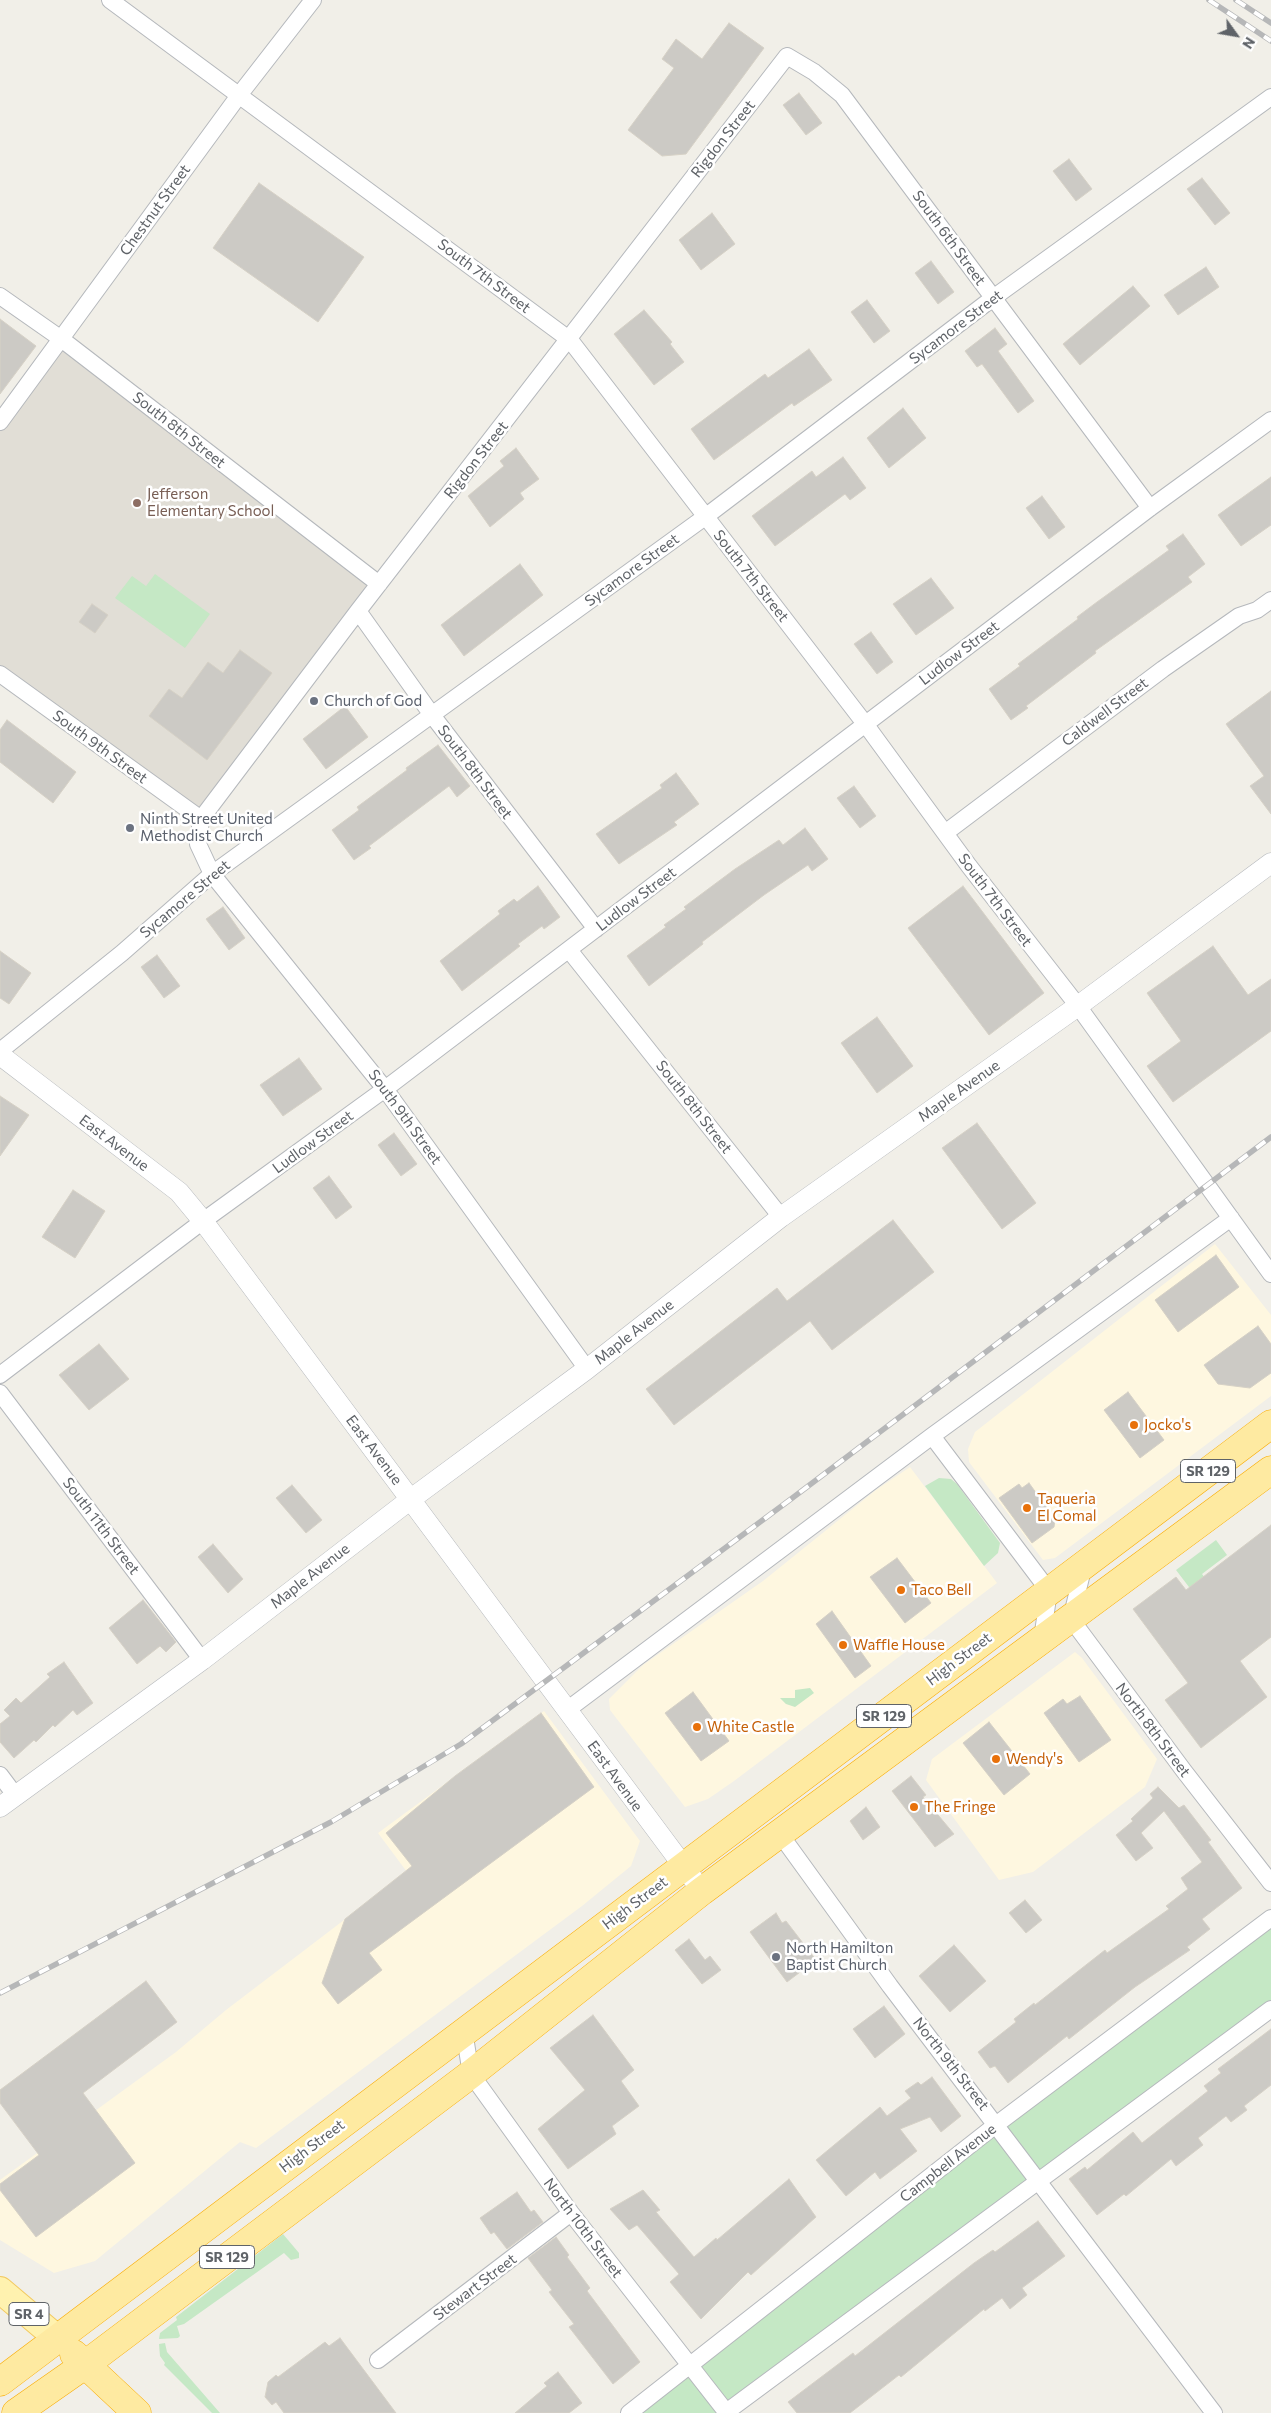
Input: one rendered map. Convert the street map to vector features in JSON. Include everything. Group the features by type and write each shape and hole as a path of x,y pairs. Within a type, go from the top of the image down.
{"highway":[{"name":"High Street","path":"0,2382 1271,1424"},
{"name":"High Street","path":"16,2413 86,2364 471,2074 702,1891 1271,1470"},
{"name":"SR 4","path":"58,2339 137,2413"}],"main road":[{"name":"SR 4","path":"0,2290 58,2339"}],"street":[{"name":"South 7th Street","path":"110,0 240,94 570,340 866,724 945,833 1078,1006 1271,1274"},
{"name":"Chestnut Street","path":"0,422 240,94 313,0"},
{"name":"South 6th Street","path":"787,56 814,72 842,95 1150,508"},
{"name":"Rigdon Street","path":"201,820 358,611 570,340 787,56"},
{"name":"Sycamore Street","path":"0,1051 122,953 212,874 705,517 993,298 1271,97"},
{"name":"South 8th Street","path":"0,296 60,338 379,584"},
{"name":"Ludlow Street","path":"0,1374 385,1089 1150,508 1271,420"},
{"name":"Caldwell Street","path":"945,833 1178,658 1239,616 1257,610 1271,600"},
{"name":"South 8th Street","path":"358,611 432,715 596,929"},
{"name":"South 9th Street","path":"0,674 201,820"},
{"path":"201,820 198,844 212,874"},
{"name":"Maple Avenue","path":"8,1801 202,1660 411,1499 587,1369 781,1217 1078,1006 1271,863"},
{"name":"South 9th Street","path":"212,874 385,1089 587,1369"},
{"name":"South 8th Street","path":"569,950 781,1217"},
{"name":"East Avenue","path":"0,1056 179,1192 411,1499 702,1891"},
{"path":"568,1710 932,1436 1231,1218"},
{"name":"South 11th Street","path":"0,1392 202,1660"},
{"path":"932,1436 1049,1591 1042,1639"},
{"path":"1071,1618 1084,1565"},
{"name":"North 8th Street","path":"1071,1618 1184,1771 1271,1883"},
{"path":"0,1775 8,1801"},
{"name":"North 9th Street","path":"780,1834 890,1986 997,2124 1214,2413"},
{"name":"Campbell Avenue","path":"629,2413 997,2124 1271,1918"},
{"path":"726,2413 1271,2008"},
{"name":"North 10th Street","path":"464,2031 471,2074 571,2214 726,2413"},
{"name":"Stewart Street","path":"378,2360 571,2214"}],"shaded area":[{"name":"Jefferson Elementary School","path":"60,338 379,584 201,819 0,674 0,422"},
{"path":"1215,1244 1271,1315 1271,1396 1055,1558 1043,1560 969,1462 968,1449 975,1432"},
{"path":"910,1467 997,1583 734,1781 708,1799 685,1807 610,1710 609,1699 643,1665 763,1581 876,1490"},
{"path":"1075,1652 1082,1658 1157,1759 1145,1787 1033,1872 999,1880 926,1780 932,1759"},
{"path":"544,1711 640,1841 631,1866 582,1906 256,2148 240,2142 95,2261 54,2273 0,2240 0,2180 176,2052 226,2010 407,1872 378,1833"}],"green space":[{"path":"155,574 210,614 185,648 115,598 132,576 146,586"},
{"path":"939,1478 951,1479 957,1484 1000,1543 998,1553 984,1566 925,1486"},
{"path":"1216,1540 1227,1555 1202,1574 1239,1622 1224,1633 1176,1570"},
{"path":"810,1688 814,1693 795,1707 786,1704 780,1698 795,1698 795,1690"},
{"path":"1271,1918 1271,2009 725,2413 629,2413"},
{"path":"283,2234 299,2253 299,2258 291,2260 284,2253 184,2324 177,2326 180,2336 178,2338 159,2339 160,2333 177,2320 176,2317"},
{"path":"165,2343 167,2352 220,2413 212,2413 164,2365 165,2363 160,2356 159,2344"}],"building":[{"path":"729,23 764,48 686,154 662,156 628,130 674,68 662,59 676,39 702,59"},
{"path":"799,93 822,123 806,135 783,105"},
{"path":"1069,159 1092,189 1076,201 1053,171"},
{"path":"1202,178 1230,213 1215,225 1187,189"},
{"path":"259,183 364,257 318,322 213,248"},
{"path":"712,213 735,244 701,270 679,240"},
{"path":"931,261 954,292 938,304 915,273"},
{"path":"1206,267 1219,287 1178,315 1164,295"},
{"path":"1133,286 1150,306 1080,365 1063,344"},
{"path":"867,300 890,331 874,343 851,312"},
{"path":"644,310 672,342 670,344 684,362 654,385 614,334"},
{"path":"0,319 36,346 0,394"},
{"path":"995,328 1007,344 998,351 1034,401 1018,413 982,364 977,367 965,351"},
{"path":"809,349 832,380 794,406 792,403 714,460 691,429 765,374 768,378"},
{"path":"903,408 926,438 889,468 867,438"},
{"path":"516,448 539,479 520,493 524,499 490,527 468,496 504,466 500,461"},
{"path":"843,457 866,488 850,500 845,494 775,546 752,516 812,471 816,477"},
{"path":"1271,477 1271,525 1241,546 1218,515"},
{"path":"1042,496 1065,527 1049,539 1026,508"},
{"path":"1183,534 1205,564 1188,577 1192,582 1095,651 1096,653 1026,706 1028,708 1011,720 989,689 1020,666 1018,664 1078,619 1077,617 1169,550 1166,546"},
{"path":"520,564 543,595 464,656 441,625"},
{"path":"931,578 954,608 916,635 893,604"},
{"path":"92,604 108,615 95,633 79,622"},
{"path":"871,632 893,662 877,674 854,644"},
{"path":"240,650 272,673 207,760 149,716 169,689 182,698 208,662 223,673"},
{"path":"1271,691 1271,814 1250,786 1264,776 1226,724"},
{"path":"345,706 368,737 326,769 303,739"},
{"path":"7,720 76,772 53,803 0,762 0,730"},
{"path":"438,745 470,786 457,797 449,786 369,846 371,848 354,860 332,830 359,810 357,807"},
{"path":"676,773 699,804 674,822 677,825 619,864 596,834 662,788 660,785"},
{"path":"854,786 876,816 860,828 837,798"},
{"path":"805,828 828,859 812,871 808,865 764,895 702,942 703,944 649,986 627,956 666,927 664,925 686,909 684,907 735,869 779,840 783,845"},
{"path":"538,886 560,917 544,929 542,926 518,944 520,946 462,991 440,961 500,914 498,911 514,899 517,902"},
{"path":"963,886 1044,993 989,1035 908,928"},
{"path":"223,907 245,938 229,950 206,919"},
{"path":"1213,946 1248,995 1271,979 1271,1031 1173,1102 1147,1066 1181,1041 1147,993"},
{"path":"0,951 31,973 9,1004 0,998"},
{"path":"157,955 180,986 164,998 141,967"},
{"path":"877,1017 913,1066 877,1093 841,1043"},
{"path":"299,1058 322,1089 283,1116 260,1085"},
{"path":"0,1096 29,1115 0,1156"},
{"path":"977,1123 1036,1203 1002,1229 942,1148"},
{"path":"394,1133 417,1164 401,1176 378,1145"},
{"path":"329,1176 352,1207 336,1219 313,1188"},
{"path":"73,1190 105,1211 75,1258 42,1237"},
{"path":"893,1220 934,1272 832,1350 810,1321 674,1425 646,1389 777,1288 787,1301"},
{"path":"1216,1255 1239,1287 1178,1332 1155,1300"},
{"path":"1258,1326 1271,1344 1271,1373 1250,1388 1218,1384 1204,1365"},
{"path":"99,1344 129,1379 89,1410 59,1375"},
{"name":"Jocko's","path":"1128,1392 1164,1440 1140,1458 1104,1410"},
{"name":"Taqueria El Comal","path":"1029,1483 1055,1519 1054,1527 1032,1543 999,1498 1019,1484 1022,1488"},
{"path":"292,1485 322,1520 306,1533 276,1498"},
{"path":"1271,1525 1271,1637 1240,1661 1267,1697 1201,1748 1165,1700 1188,1683 1133,1609 1176,1577 1186,1590"},
{"path":"213,1544 243,1579 228,1593 198,1557"},
{"name":"Taco Bell","path":"897,1558 931,1603 905,1623 870,1577"},
{"path":"143,1600 176,1642 166,1652 160,1646 137,1664 109,1628"},
{"name":"Waffle House","path":"832,1611 871,1666 855,1678 816,1624"},
{"path":"64,1662 93,1703 77,1715 73,1710 55,1727 53,1725 36,1742 34,1740 14,1758 0,1742 0,1724 10,1716 4,1710 16,1698 21,1703 50,1677 47,1674"},
{"name":"White Castle","path":"693,1692 729,1741 701,1761 665,1713"},
{"path":"1080,1696 1111,1740 1079,1762 1044,1713 1063,1699 1067,1704"},
{"path":"541,1713 594,1787 369,1953 382,1970 338,2004 322,1983 345,1919 412,1866 386,1833 455,1776"},
{"name":"Wendy's","path":"989,1722 1030,1774 1004,1795 963,1743"},
{"name":"The Fringe","path":"911,1776 926,1795 923,1797 954,1834 935,1847 892,1791"},
{"path":"1158,1787 1179,1808 1184,1805 1211,1840 1208,1842 1242,1888 1202,1919 1210,1929 1187,1947 1190,1950 1135,1987 1069,2039 1067,2036 1008,2083 995,2066 990,2068 978,2052 1016,2022 1014,2019 1034,2003 1035,2005 1105,1950 1107,1953 1169,1909 1166,1906 1188,1889 1181,1878 1202,1862 1164,1811 1141,1833 1153,1848 1136,1861 1116,1835 1133,1821 1131,1819 1153,1798 1150,1794"},
{"path":"866,1807 880,1827 863,1840 850,1821"},
{"path":"1025,1900 1042,1920 1026,1933 1009,1913"},
{"path":"776,1913 782,1923 786,1921 816,1960 787,1982 750,1932"},
{"path":"689,1939 705,1960 710,1956 721,1970 702,1984 675,1950"},
{"path":"954,1945 986,1981 950,2012 919,1976"},
{"path":"146,1981 177,2022 83,2093 135,2163 36,2237 0,2190 0,2184 39,2155 0,2103 0,2090"},
{"path":"884,2006 905,2034 875,2058 853,2029"},
{"path":"593,2015 634,2070 621,2081 639,2106 612,2126 616,2134 568,2169 538,2129 585,2090 550,2048"},
{"path":"1271,2029 1271,2085 1244,2106 1247,2110 1231,2122 1226,2116 1198,2138 1203,2145 1176,2166 1171,2159 1126,2196 1124,2194 1097,2215 1069,2179 1085,2167 1087,2170 1133,2132 1142,2143 1208,2091 1204,2086 1221,2073 1218,2069"},
{"path":"932,2077 961,2116 941,2132 930,2117 900,2129 917,2151 880,2179 875,2172 846,2196 816,2160 880,2107 887,2116 911,2098 905,2091 918,2082 921,2085"},
{"path":"789,2179 816,2217 751,2275 748,2272 701,2319 670,2282 679,2274 637,2225 629,2230 610,2209 643,2190 660,2210 656,2212 694,2257"},
{"path":"517,2192 531,2212 534,2210 543,2222 507,2249 494,2232 491,2234 480,2218"},
{"path":"1038,2221 1065,2256 1022,2288 1027,2295 1010,2309 1002,2298 985,2311 984,2309 901,2377 899,2375 850,2413 797,2413 788,2402 853,2353 855,2356 974,2263 993,2250 995,2252"},
{"path":"556,2237 569,2255 567,2257 590,2288 587,2291 640,2362 613,2384 569,2327 574,2324 549,2292 552,2290 528,2258"},
{"path":"340,2338 396,2413 284,2413 276,2402 272,2405 265,2397 268,2382 276,2375 278,2377 325,2342 329,2346"},
{"path":"558,2372 582,2403 569,2413 515,2413 547,2386 544,2383"}],"railway":[{"path":"1209,0 1271,41"},
{"path":"1236,0 1271,23"},
{"path":"0,1993 331,1822 461,1744 791,1499 1271,1137"}],"place":[{"name":"Jefferson Elementary School","path":"137,503"},
{"name":"Church of God","path":"314,701"},
{"name":"Ninth Street United Methodist Church","path":"130,828"},
{"name":"Jocko's","path":"1134,1425"},
{"name":"Taqueria El Comal","path":"1027,1508"},
{"name":"Taco Bell","path":"901,1590"},
{"name":"Waffle House","path":"843,1645"},
{"name":"White Castle","path":"697,1727"},
{"name":"Wendy's","path":"996,1759"},
{"name":"The Fringe","path":"914,1807"},
{"name":"North Hamilton Baptist Church","path":"776,1957"}]}
